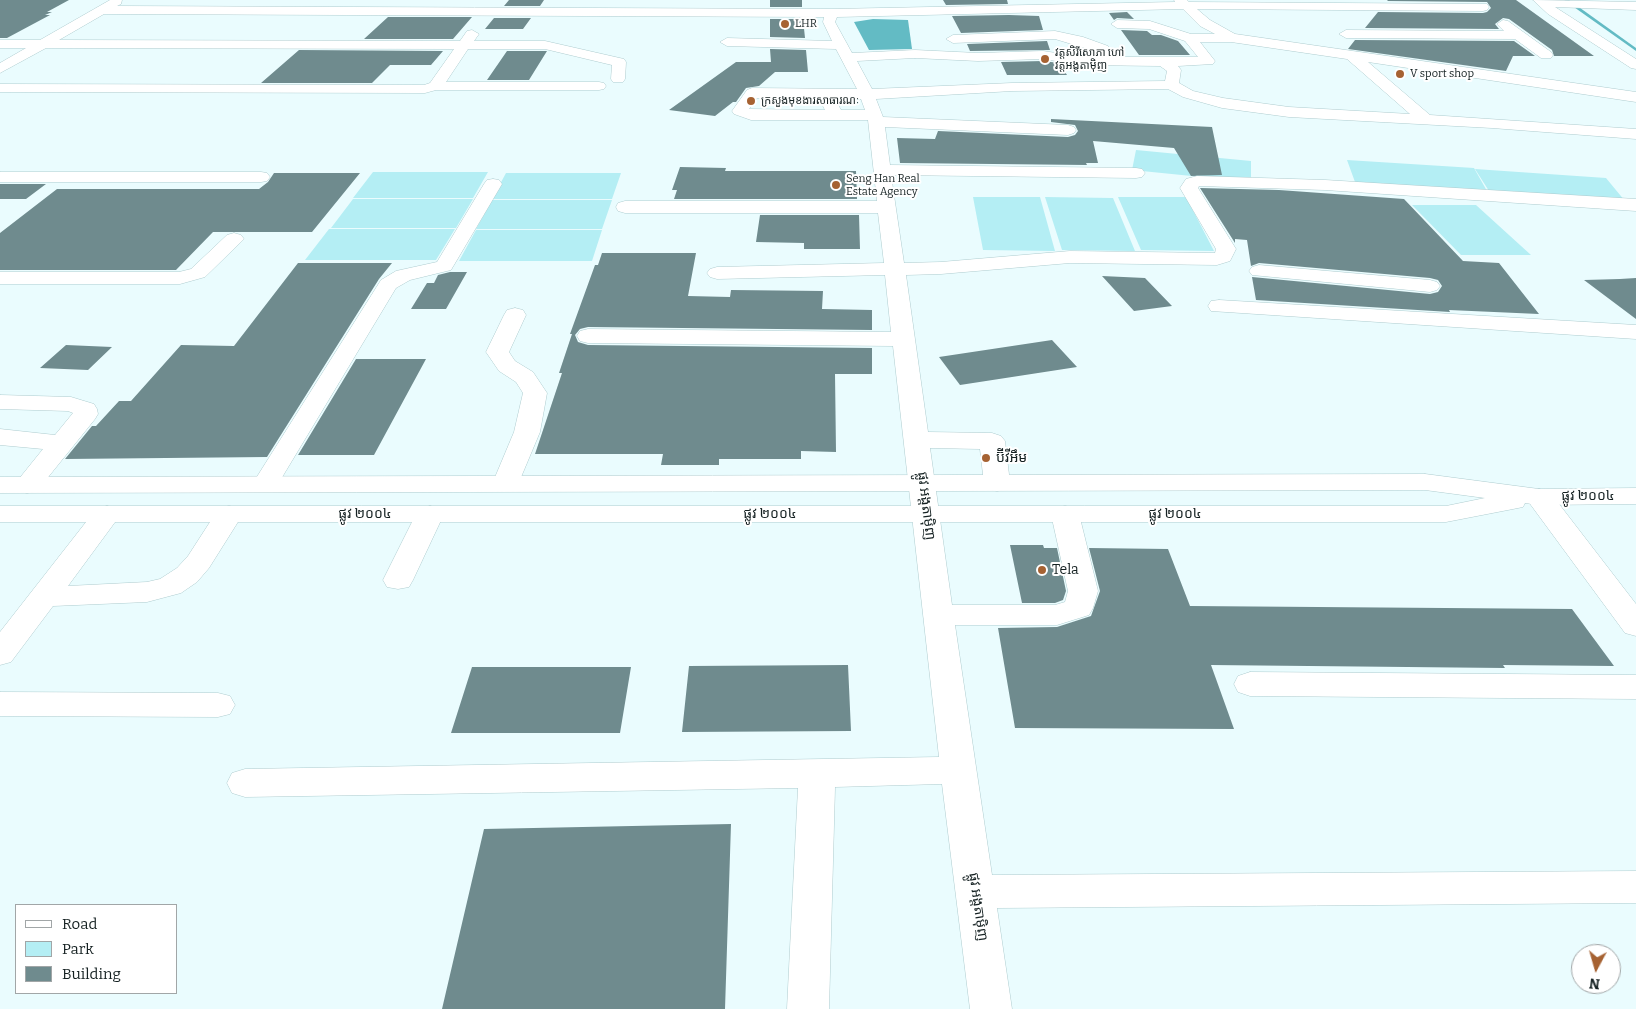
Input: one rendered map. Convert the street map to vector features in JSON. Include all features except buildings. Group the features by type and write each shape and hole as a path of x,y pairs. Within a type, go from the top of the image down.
{"street":[{"path":"0,69 118,0"},
{"path":"435,86 464,45 500,0"},
{"path":"807,0 837,34"},
{"path":"1541,1 1562,4 1636,6"},
{"path":"1541,1 1552,11 1636,65"},
{"path":"1182,3 1205,23 1230,38"},
{"path":"727,42 1182,3 1218,5 1316,3 1480,4 1516,35 1546,56"},
{"path":"1316,3 1339,27 1516,35"},
{"path":"101,10 762,12 762,23 837,34 940,54 978,57 1043,55 1082,61 1106,55 1164,62 1208,61 1190,38"},
{"path":"1100,25 1142,24 1190,38 1259,36 1329,52 1636,97"},
{"path":"1055,35 1061,30 1075,27"},
{"path":"1329,52 1339,27"},
{"name":"ផ្លូវ អង្តតាម៉ិញ","path":"837,34 872,111 882,170 940,615 958,770 991,1009"},
{"path":"940,54 946,42 954,39 1055,35 1078,40 1106,55"},
{"path":"0,39 555,46 619,62 618,79"},
{"path":"0,44 47,41"},
{"path":"1351,55 1426,120"},
{"path":"1164,62 1174,70 1171,85"},
{"path":"1068,130 907,122 872,111 821,94 752,93 740,111 751,115 835,115 872,111 1012,86 1171,85 1188,94 1241,106 1289,112 1492,122 1636,134"},
{"path":"0,88 425,89 435,86 599,86"},
{"path":"821,94 826,96 835,115"},
{"path":"882,170 1136,173"},
{"path":"0,177 261,178"},
{"path":"717,273 895,270 1070,257 1217,260 1223,257 1226,249 1189,188 1192,183 1197,181 1325,185 1636,205"},
{"path":"266,483 388,284 403,275 444,266 493,184"},
{"path":"625,207 887,206"},
{"path":"0,278 180,278 198,272 234,239"},
{"path":"1259,271 1430,286"},
{"path":"1400,283 1414,319"},
{"path":"1219,306 1636,332"},
{"path":"506,482 527,432 535,393 525,377 507,366 497,352 515,314"},
{"path":"588,336 904,339"},
{"path":"0,402 71,404 82,407 86,414 27,485"},
{"path":"0,437 63,442"},
{"path":"917,440 992,441 996,483"},
{"name":"ផ្លូវ ២០០៤","path":"0,485 506,482 1424,482 1539,497 1636,496"},
{"path":"1539,497 1636,626"},
{"name":"ផ្លូវ ២០០៤","path":"0,514 1446,514 1539,497"},
{"path":"0,654 107,514"},
{"path":"43,597 147,592 170,586 187,575 200,562 229,514"},
{"path":"398,580 430,514"},
{"path":"940,615 1057,615 1078,608 1083,592 1065,514"},
{"path":"1250,684 1636,687"},
{"path":"0,704 218,705"},
{"path":"245,783 958,770"},
{"path":"808,1009 817,774"},
{"path":"976,892 1636,887"}],"green space":[{"path":"1136,150 1251,161 1251,182 1132,170"},
{"path":"1347,160 1474,168 1487,191 1355,182"},
{"path":"1475,169 1606,178 1625,201 1489,191"},
{"path":"373,172 488,172 473,198 353,198"},
{"path":"506,173 621,173 612,199 492,199"},
{"path":"973,197 1040,197 1055,251 983,250"},
{"path":"1045,197 1113,198 1135,251 1062,250"},
{"path":"1118,197 1186,197 1214,251 1141,250"},
{"path":"353,199 473,199 456,228 331,228"},
{"path":"492,200 612,200 602,229 476,229"},
{"path":"1412,205 1476,205 1531,255 1461,255"},
{"path":"329,229 455,229 436,260 305,260"},
{"path":"476,230 602,230 592,261 459,261"}],"shaded area":[{"path":"873,19 908,20 912,49 869,50 854,22"}],"waterway":[{"path":"1566,0 1636,50"}],"place":[{"name":"LHR","path":"785,24"},
{"name":"វត្តសិរីសោភា ហៅ វត្តអង្តតាម៉ិញ","path":"1045,59"},
{"name":"V sport shop","path":"1400,74"},
{"name":"ក្រសួងមុខងារសាធារណៈ","path":"751,101"},
{"name":"Seng Han Real Estate Agency","path":"836,185"},
{"name":"ប៊ីវីអឹម","path":"986,458"},
{"name":"Tela","path":"1042,570"}]}
